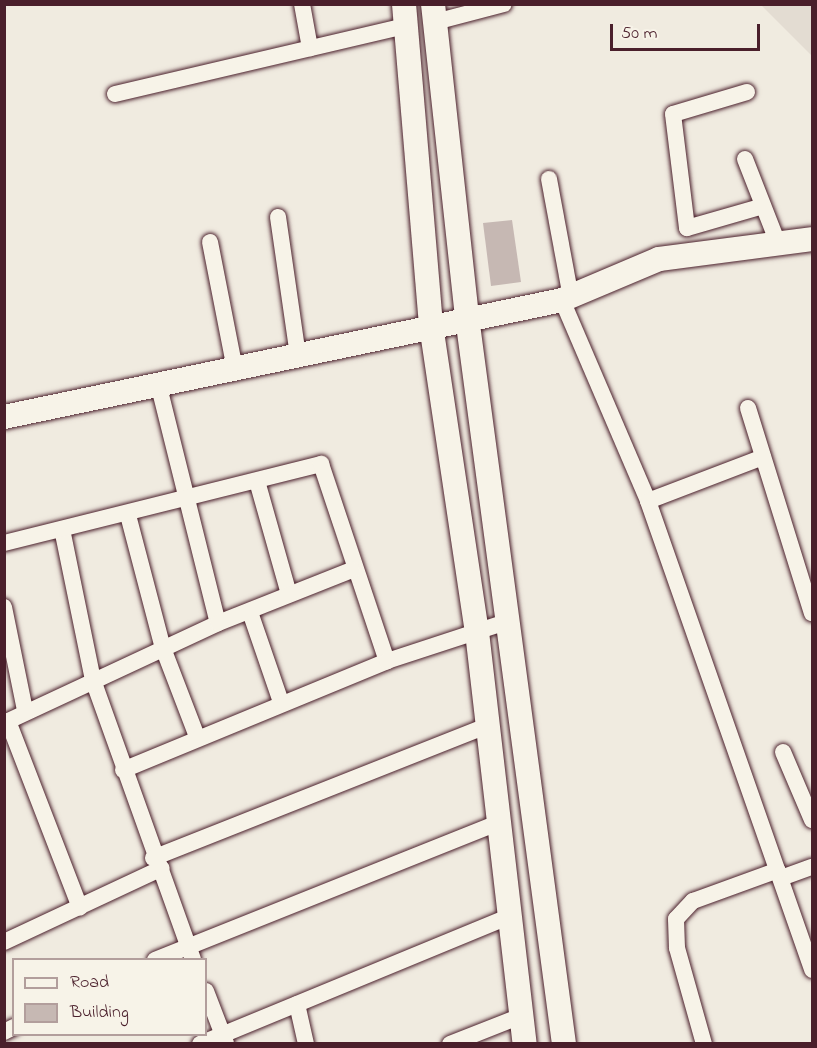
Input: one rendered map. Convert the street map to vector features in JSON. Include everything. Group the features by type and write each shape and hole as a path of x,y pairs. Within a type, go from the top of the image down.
{"main road":[{"path":"434,13 467,317 564,1044"},
{"path":"405,15 431,326 477,632 525,1044"},
{"path":"4,417 159,387 467,317 566,299 659,260 813,238"}],"street":[{"path":"302,4 310,48"},
{"path":"434,13 504,4"},
{"path":"115,94 310,48 405,15"},
{"path":"747,92 673,114 687,228 763,206"},
{"path":"745,159 778,243"},
{"path":"549,179 566,299 648,501 813,970"},
{"path":"278,217 298,355"},
{"path":"210,242 235,369"},
{"path":"159,387 190,496 218,623"},
{"path":"748,408 813,613"},
{"path":"648,501 763,457"},
{"path":"4,543 128,515 190,496 321,464 352,570 387,661"},
{"path":"256,481 289,594"},
{"path":"128,515 163,648 198,739"},
{"path":"62,529 93,680 189,952"},
{"path":"80,908 6,722 25,710 218,623 352,570"},
{"path":"4,608 25,710"},
{"path":"250,612 281,702"},
{"path":"123,770 281,702 387,661 506,622"},
{"path":"4,942 80,908 158,863 489,725"},
{"path":"783,752 813,820"},
{"path":"164,958 189,952 500,822"},
{"path":"704,1044 677,948 676,919 693,901 779,874 813,867"},
{"path":"200,1044 225,1039 297,1004 511,916"},
{"path":"207,994 225,1039"},
{"path":"297,1004 306,1044"},
{"path":"450,1044 521,1016"}],"shaded area":[{"path":"761,5 812,5 812,56"}],"building":[{"path":"512,220 521,282 491,286 483,223"}]}
